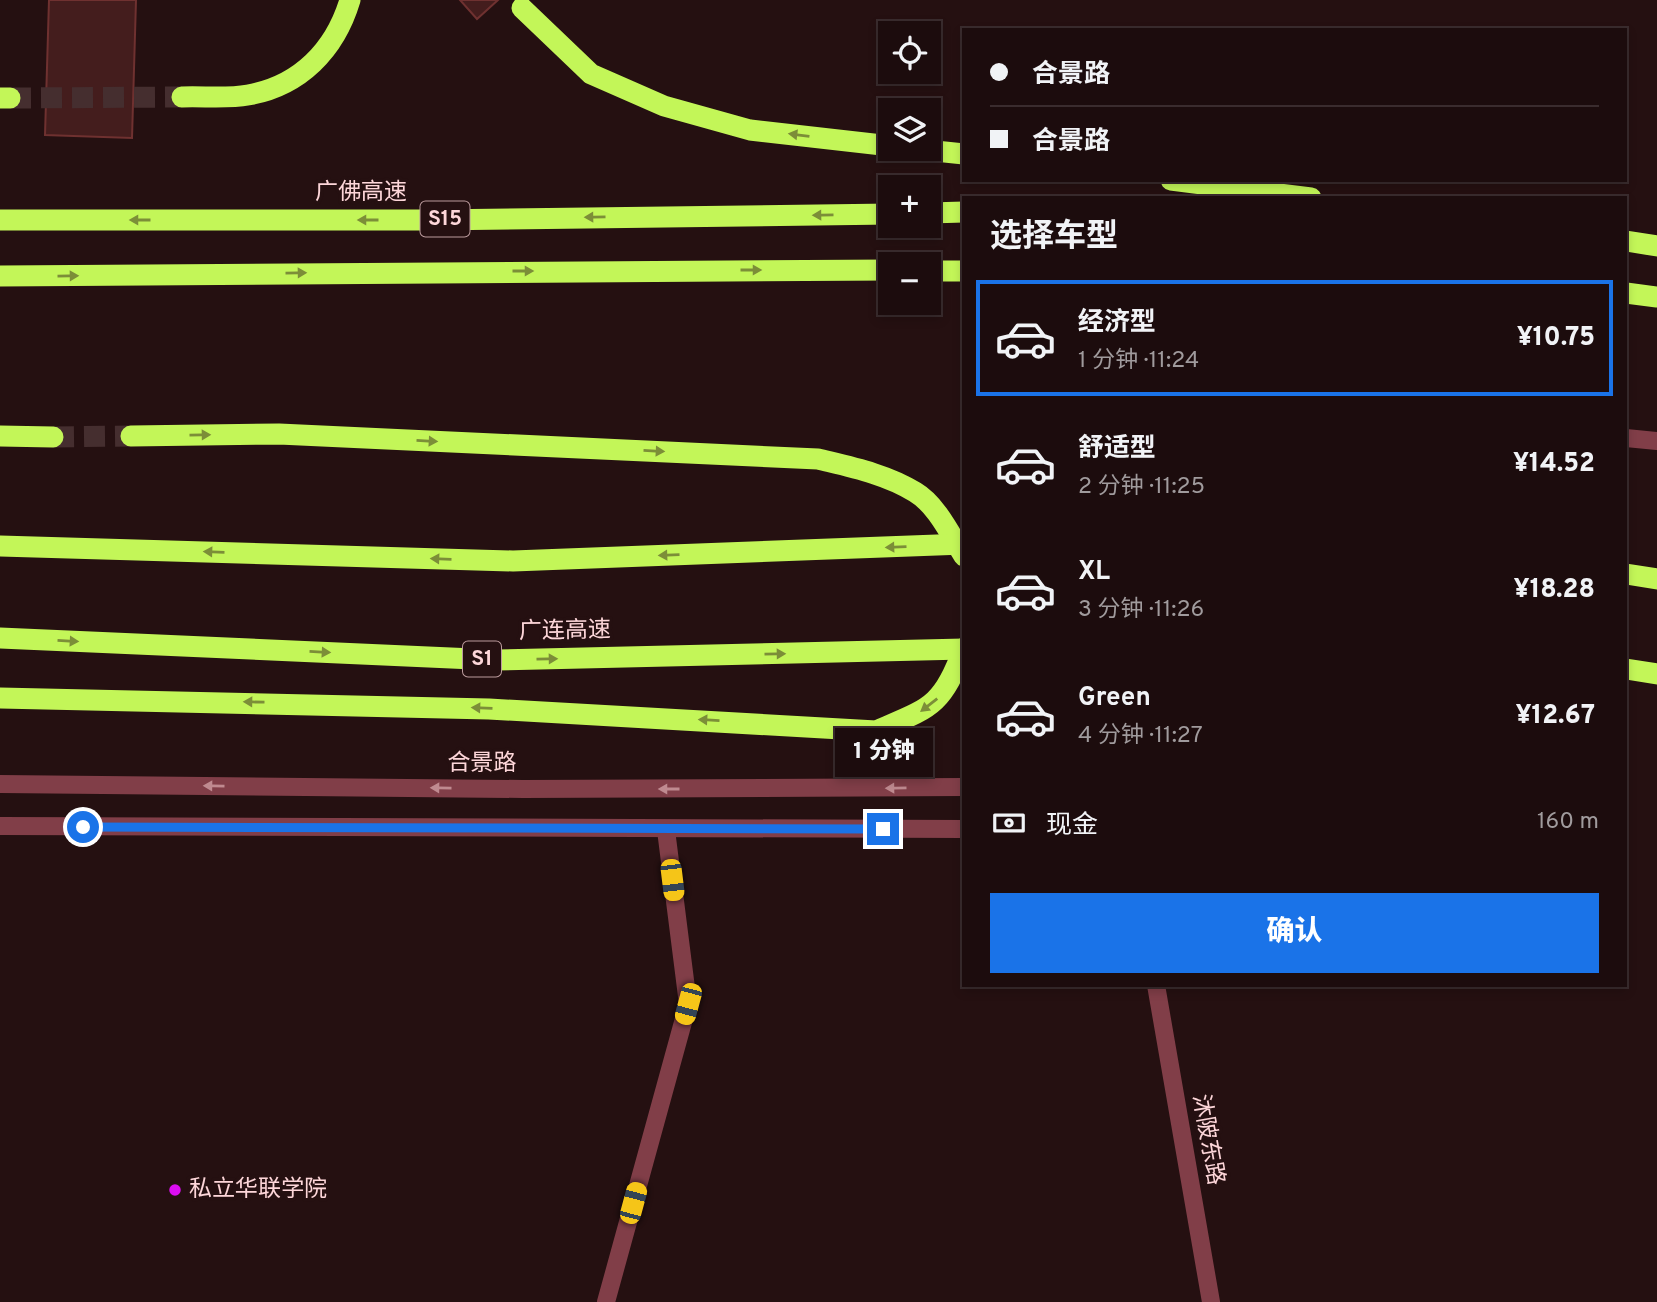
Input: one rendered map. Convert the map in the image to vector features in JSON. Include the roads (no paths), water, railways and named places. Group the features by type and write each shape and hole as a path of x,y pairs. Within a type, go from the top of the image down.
{"highway":[{"path":"182,97 247,95 286,83 314,63 334,39 350,0"},
{"path":"522,8 591,74 664,106 750,130 878,145"},
{"path":"941,152 962,154"},
{"path":"1187,182 1295,196"},
{"path":"941,213 962,212"},
{"name":"广佛高速","path":"0,220 432,220 878,214"},
{"path":"1627,241 1657,246"},
{"path":"0,276 878,270"},
{"path":"941,271 962,271"},
{"path":"1627,293 1657,297"},
{"path":"131,436 279,434 818,459 868,471 917,493 939,517 962,553"},
{"path":"0,436 53,437"},
{"path":"0,546 513,561 962,544"},
{"path":"1627,574 1657,579"},
{"name":"广连高速","path":"0,638 496,660 962,649"},
{"path":"0,698 463,708 876,731 931,707 952,680 962,654"},
{"path":"1627,669 1657,674"}],"street":[{"path":"1627,438 1657,440"},
{"name":"合景路","path":"0,784 523,789 962,787"},
{"path":"0,826 962,829"},
{"path":"606,1302 688,1004 666,830"},
{"name":"沐陂东路","path":"1156,987 1211,1302"}],"tunnel":[{"path":"10,98 182,97"},
{"path":"53,437 131,436"}],"place":[{"name":"私立华联学院","path":"175,1190"}]}
